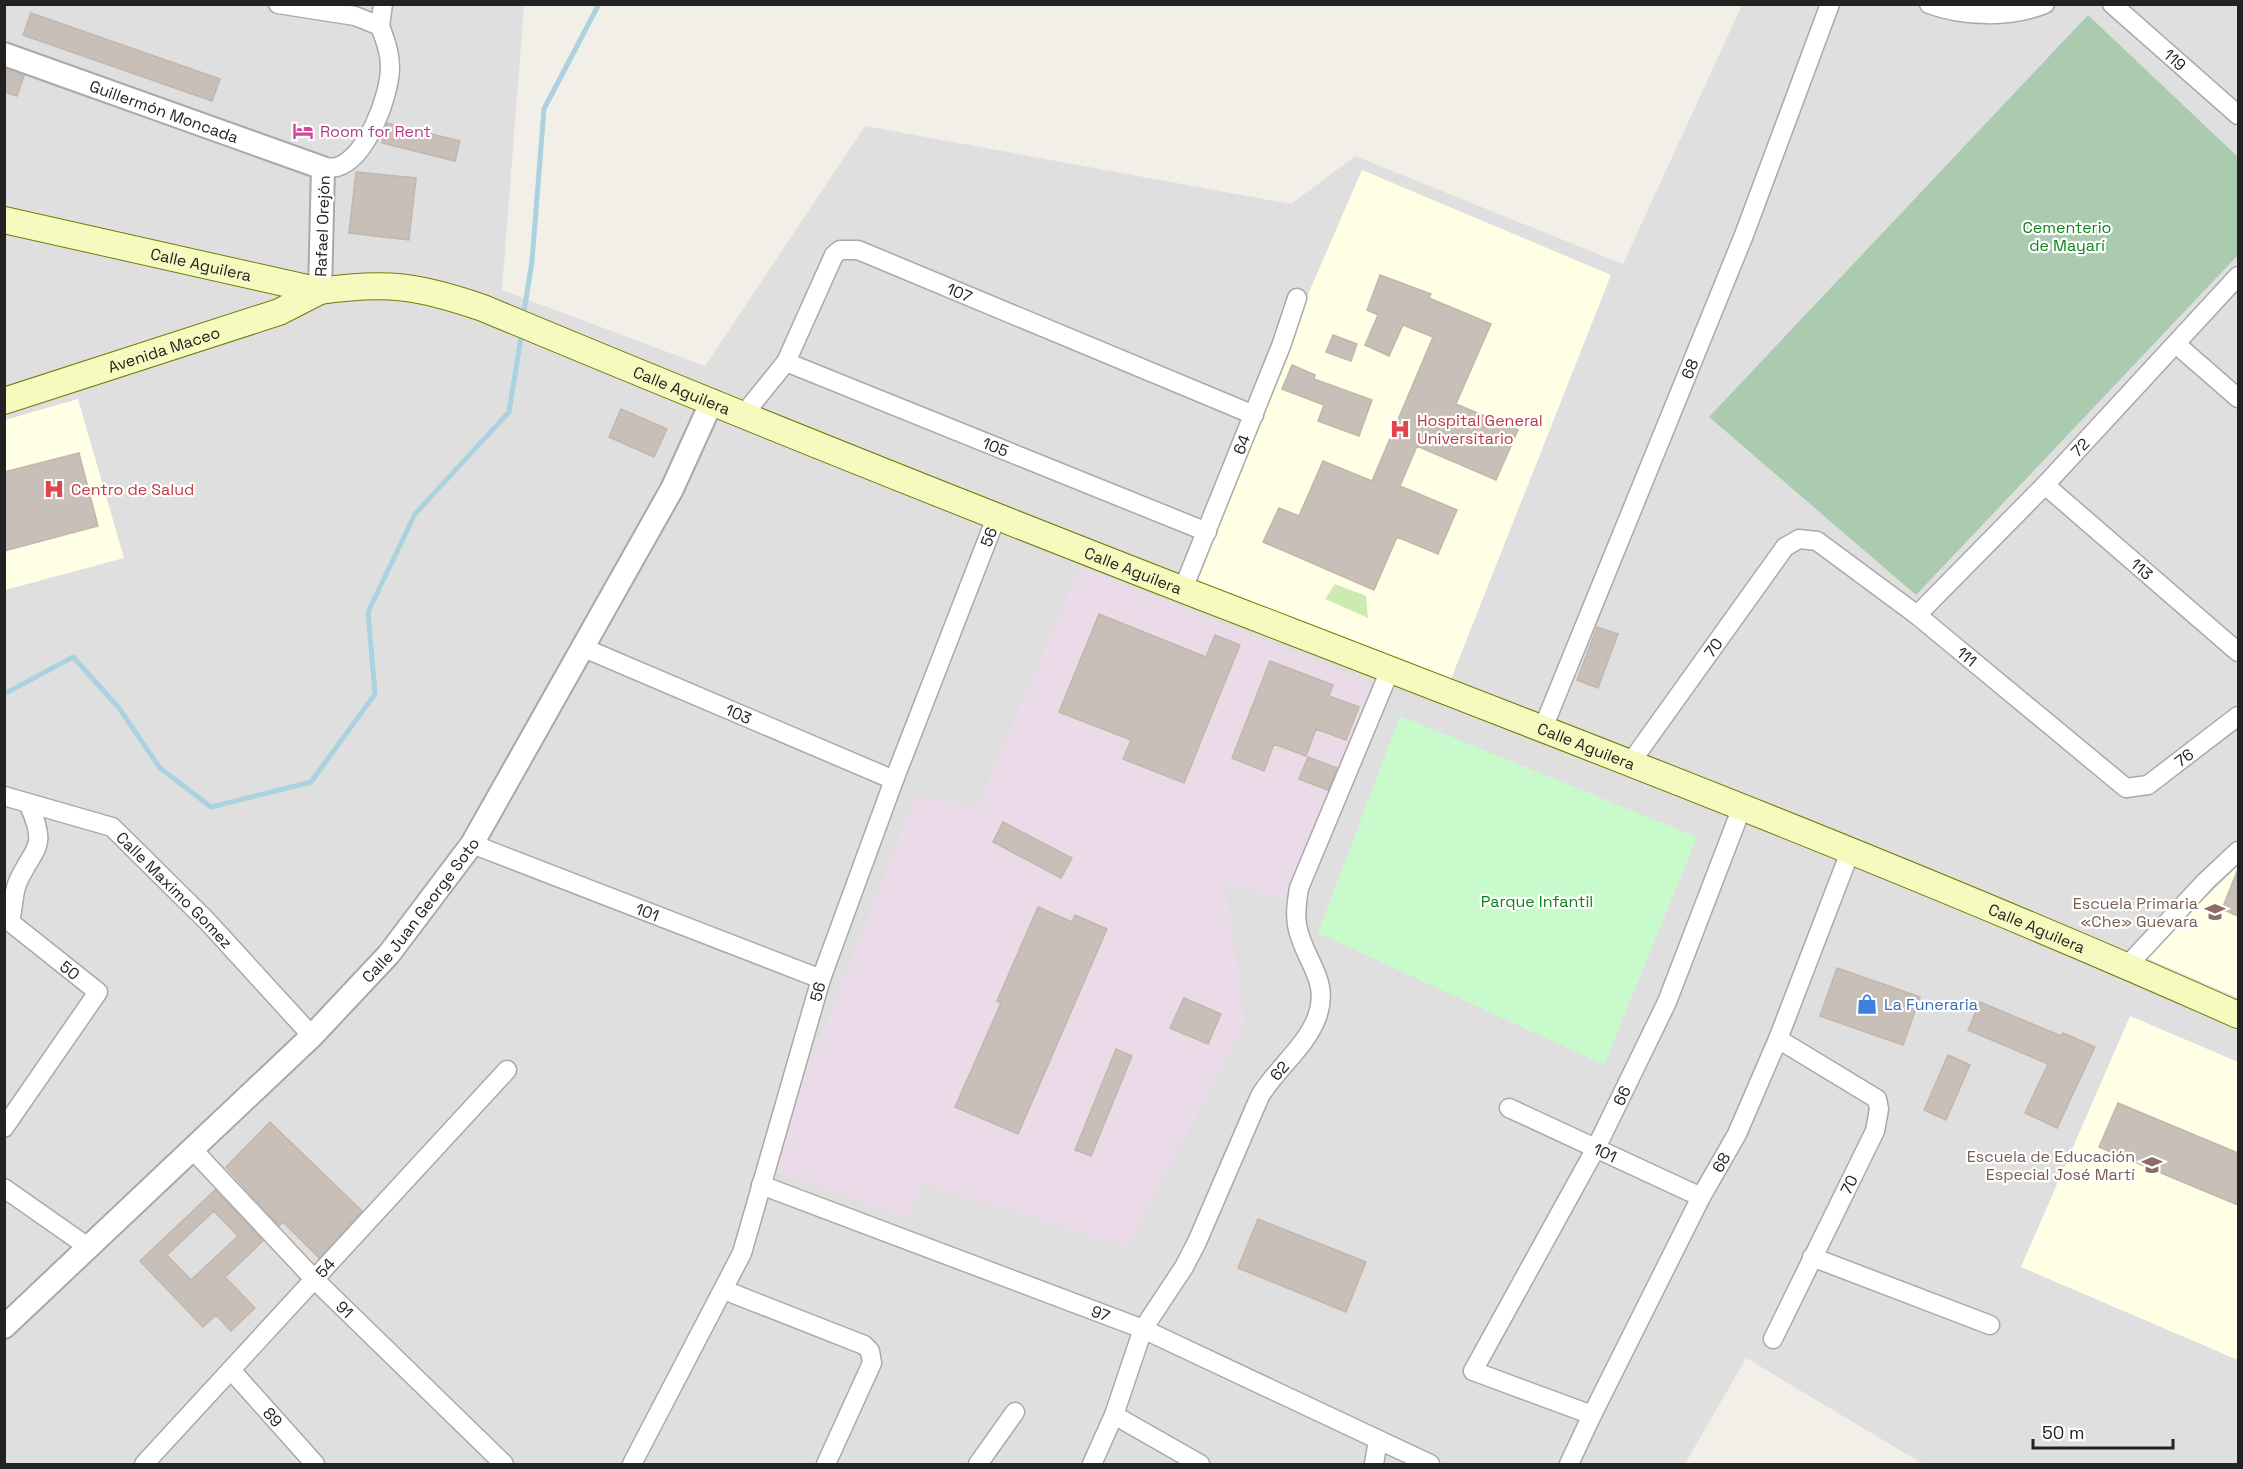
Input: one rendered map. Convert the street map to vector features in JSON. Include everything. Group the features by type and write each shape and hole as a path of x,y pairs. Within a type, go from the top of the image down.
{"main road":[{"name":"Calle Aguilera","path":"4,220 320,291 360,285 406,286 445,295 483,308 1183,590 1631,762 2127,966 2238,1015"},
{"path":"272,281 278,294 273,313"},
{"name":"Avenida Maceo","path":"4,401 273,313 320,291"}],"street":[{"path":"278,4 354,16 380,26 383,4"},
{"name":"68","path":"1543,728 1744,235 1830,4"},
{"path":"1929,4 1950,12 1995,14 2045,4"},
{"name":"119","path":"2112,4 2238,115"},
{"name":"Rafael Orejón","path":"320,291 323,168 338,167 355,155 373,128 388,90 390,66 388,46 380,26"},
{"name":"Guillermón Moncada","path":"4,54 323,168"},
{"name":"107","path":"744,414 786,363 830,261 840,250 849,248 1254,415"},
{"name":"72","path":"1917,615 2045,485 2238,276"},
{"name":"64","path":"1183,590 1254,415 1297,298"},
{"path":"2176,344 2238,398"},
{"name":"105","path":"786,363 1207,532"},
{"name":"Calle Juan George Soto","path":"4,1327 312,1036 389,954 472,844 672,489 712,401"},
{"name":"113","path":"2045,485 2238,652"},
{"name":"56","path":"632,1464 742,1253 821,979 894,780 997,515"},
{"name":"111","path":"1799,539 1817,541 1917,615 2126,788"},
{"name":"70","path":"1631,762 1785,547 1799,539"},
{"name":"103","path":"584,648 894,780"},
{"name":"62","path":"1092,1464 1114,1415 1143,1329 1184,1267 1197,1242 1260,1096 1269,1080 1312,1029 1318,1015 1323,995 1317,973 1297,926 1296,908 1299,888 1390,670"},
{"name":"76","path":"2126,788 2148,785 2238,716"},
{"name":"Calle Maximo Gomez","path":"4,796 29,805 85,817 112,827 207,921 312,1036"},
{"name":"50","path":"4,1128 98,992 10,922 17,884 33,858 39,843 38,824 29,805"},
{"name":"66","path":"1592,1415 1473,1371 1596,1148 1667,1002 1742,807"},
{"name":"101","path":"472,844 821,979"},
{"path":"2127,966 2206,881 2238,851"},
{"name":"68","path":"1569,1464 1701,1197 1737,1134 1778,1039 1850,852"},
{"name":"70","path":"1773,1339 1875,1131 1879,1109 1877,1099 1778,1039"},
{"name":"54","path":"144,1464 507,1070"},
{"name":"101","path":"1509,1108 1701,1197"},
{"name":"91","path":"193,1150 315,1280 504,1464"},
{"name":"97","path":"761,1185 1143,1329 1430,1464"},
{"path":"4,1188 88,1248"},
{"path":"1812,1257 1990,1326"},
{"path":"724,1290 864,1345 870,1351 872,1363 826,1464"},
{"name":"89","path":"231,1370 315,1464"},
{"path":"978,1464 1015,1412"},
{"path":"1114,1415 1200,1464"},
{"path":"1374,1464 1378,1440"}],"shaded area":[{"path":"5,5 524,5 502,290 705,366 865,126 1291,204 1355,156 1623,264 1742,5 2238,5 2238,1464 1923,1464 1746,1358 1685,1464 5,1464"},
{"name":"Hospital General Universitario","path":"1362,170 1611,275 1449,684 1183,582"},
{"name":"Centro de Salud","path":"78,399 124,558 5,590 5,420"},
{"path":"1080,567 1379,687 1282,900 1225,883 1245,1023 1127,1247 923,1184 907,1218 769,1169 916,795 977,807"},
{"name":"Escuela Primaria «Che» Guevara","path":"2238,866 2238,998 2144,957"},
{"name":"Escuela de Educación Especial José Martí","path":"2130,1016 2238,1062 2238,1360 2021,1267"}],"green space":[{"name":"Cementerio de Mayarí","path":"2088,15 2238,157 2238,255 1916,595 1709,417"},
{"path":"1335,584 1366,596 1368,618 1325,599"},
{"name":"Parque Infantil","path":"1400,716 1697,837 1604,1065 1318,933"}],"building":[{"path":"31,13 220,79 212,101 23,35"},
{"path":"4,69 24,76 17,96 4,92"},
{"path":"387,123 460,141 455,161 382,143"},
{"path":"356,172 416,178 409,240 349,233"},
{"path":"1380,275 1431,294 1429,298 1491,324 1456,404 1518,430 1496,480 1417,446 1400,486 1457,510 1438,554 1397,537 1374,590 1263,542 1279,508 1299,516 1323,461 1372,481 1433,337 1403,325 1389,356 1365,345 1378,315 1367,310"},
{"path":"1333,335 1357,344 1351,361 1326,352"},
{"path":"1292,365 1315,375 1314,379 1372,400 1359,436 1318,421 1324,405 1282,389"},
{"path":"621,409 667,429 654,457 609,437"},
{"path":"79,453 98,526 4,551 4,472"},
{"path":"1099,614 1206,657 1215,635 1240,645 1184,783 1123,759 1131,740 1059,712"},
{"path":"1597,627 1618,634 1598,688 1577,680"},
{"path":"1270,661 1333,685 1329,696 1359,707 1346,740 1316,729 1306,756 1274,744 1264,771 1232,758"},
{"path":"1308,757 1337,768 1328,790 1299,779"},
{"path":"1003,822 1072,858 1061,878 993,842"},
{"path":"2238,869 2238,916 2222,909"},
{"path":"1038,907 1072,922 1075,915 1107,929 1018,1134 955,1107 1001,1003 997,1001"},
{"path":"1837,968 1920,997 1903,1045 1820,1016"},
{"path":"1184,998 1221,1014 1208,1044 1170,1028"},
{"path":"1980,1002 2061,1036 2063,1033 2095,1047 2057,1128 2025,1113 2048,1064 1968,1030"},
{"path":"1116,1049 1132,1056 1091,1156 1075,1150"},
{"path":"1948,1055 1970,1065 1946,1120 1924,1110"},
{"path":"2118,1103 2238,1153 2238,1205 2099,1147"},
{"path":"270,1122 362,1211 319,1258 283,1222 279,1226 226,1167"},
{"path":"215,1190 263,1241 225,1277 255,1308 231,1331 216,1315 203,1327 140,1261","holes":["214,1211 238,1236 191,1280 167,1255"]},
{"path":"1258,1219 1366,1262 1346,1312 1238,1268"}],"waterway":[{"path":"523,318 532,261 544,109 599,4"},
{"path":"4,694 73,657 119,708 160,768 211,807 311,782 375,694 368,612 415,514 509,412 522,331"}],"place":[{"name":"Room for Rent","path":"303,131"},
{"name":"Hospital General Universitario","path":"1400,429"},
{"name":"Centro de Salud","path":"54,489"},
{"name":"Escuela Primaria «Che» Guevara","path":"2215,912"},
{"name":"La Funeraria","path":"1867,1004"},
{"name":"Escuela de Educación Especial José Martí","path":"2152,1165"}]}
